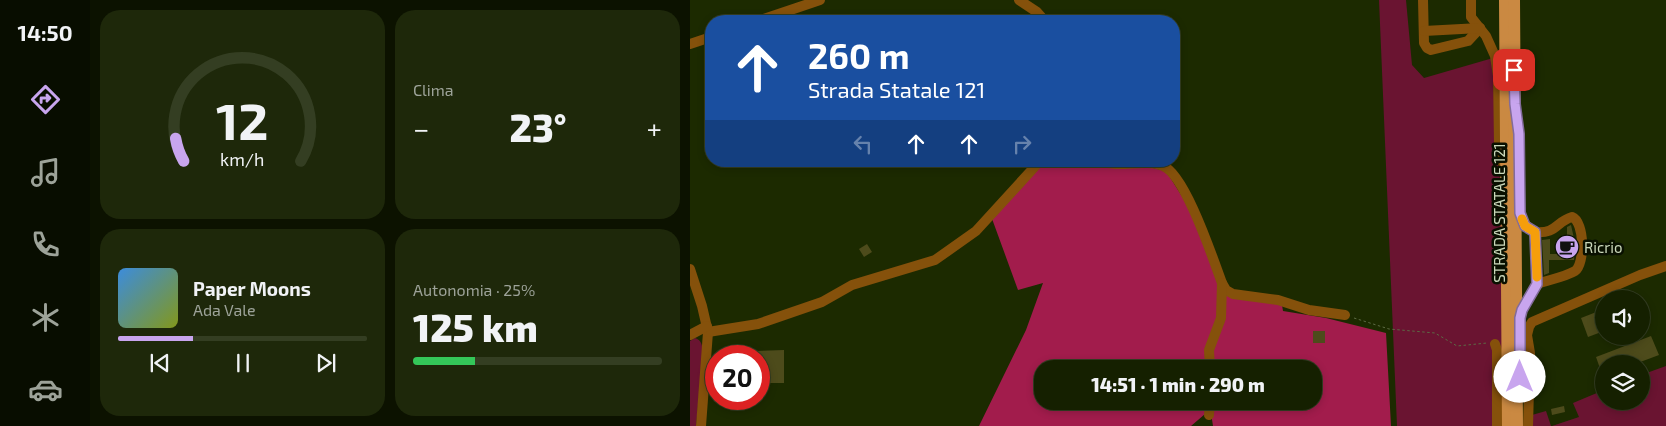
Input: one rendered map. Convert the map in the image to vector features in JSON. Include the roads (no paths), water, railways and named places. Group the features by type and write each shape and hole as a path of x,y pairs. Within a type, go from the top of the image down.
{"main road":[{"name":"STRADA STATALE 121","path":"1505,0 1506,186 1514,423"},
{"name":"STRADA STATALE 121","path":"1514,0 1514,423"}],"street":[{"path":"776,15 820,0"},
{"path":"1019,0 1040,15"},
{"path":"1422,0 1424,43 1426,48 1435,50 1468,41 1480,28"},
{"path":"1471,0 1471,17 1486,36 1495,56 1498,76 1499,144 1506,186"},
{"path":"1424,31 1480,28"},
{"path":"690,44 705,39"},
{"path":"1515,104 1519,134 1520,213 1525,226 1535,232 1548,232 1572,217 1579,222 1582,242 1581,264 1576,270 1537,284"},
{"path":"690,335 707,329 758,324 822,302 852,285 935,260 976,231 1035,167"},
{"path":"1164,167 1172,174 1186,194 1226,290 1233,294 1278,300 1309,310 1345,316"},
{"path":"1514,423 1521,393 1520,318 1522,310 1537,284 1535,232"},
{"path":"1528,426 1530,353 1527,335 1532,322 1640,275 1666,266"},
{"path":"690,269 707,329 701,426"},
{"path":"1210,360 1209,350 1221,318 1222,282"},
{"path":"1495,344 1497,350 1497,426"},
{"path":"1209,410 1209,414"}],"place":[{"name":"Ricrio","path":"1567,247"}]}
